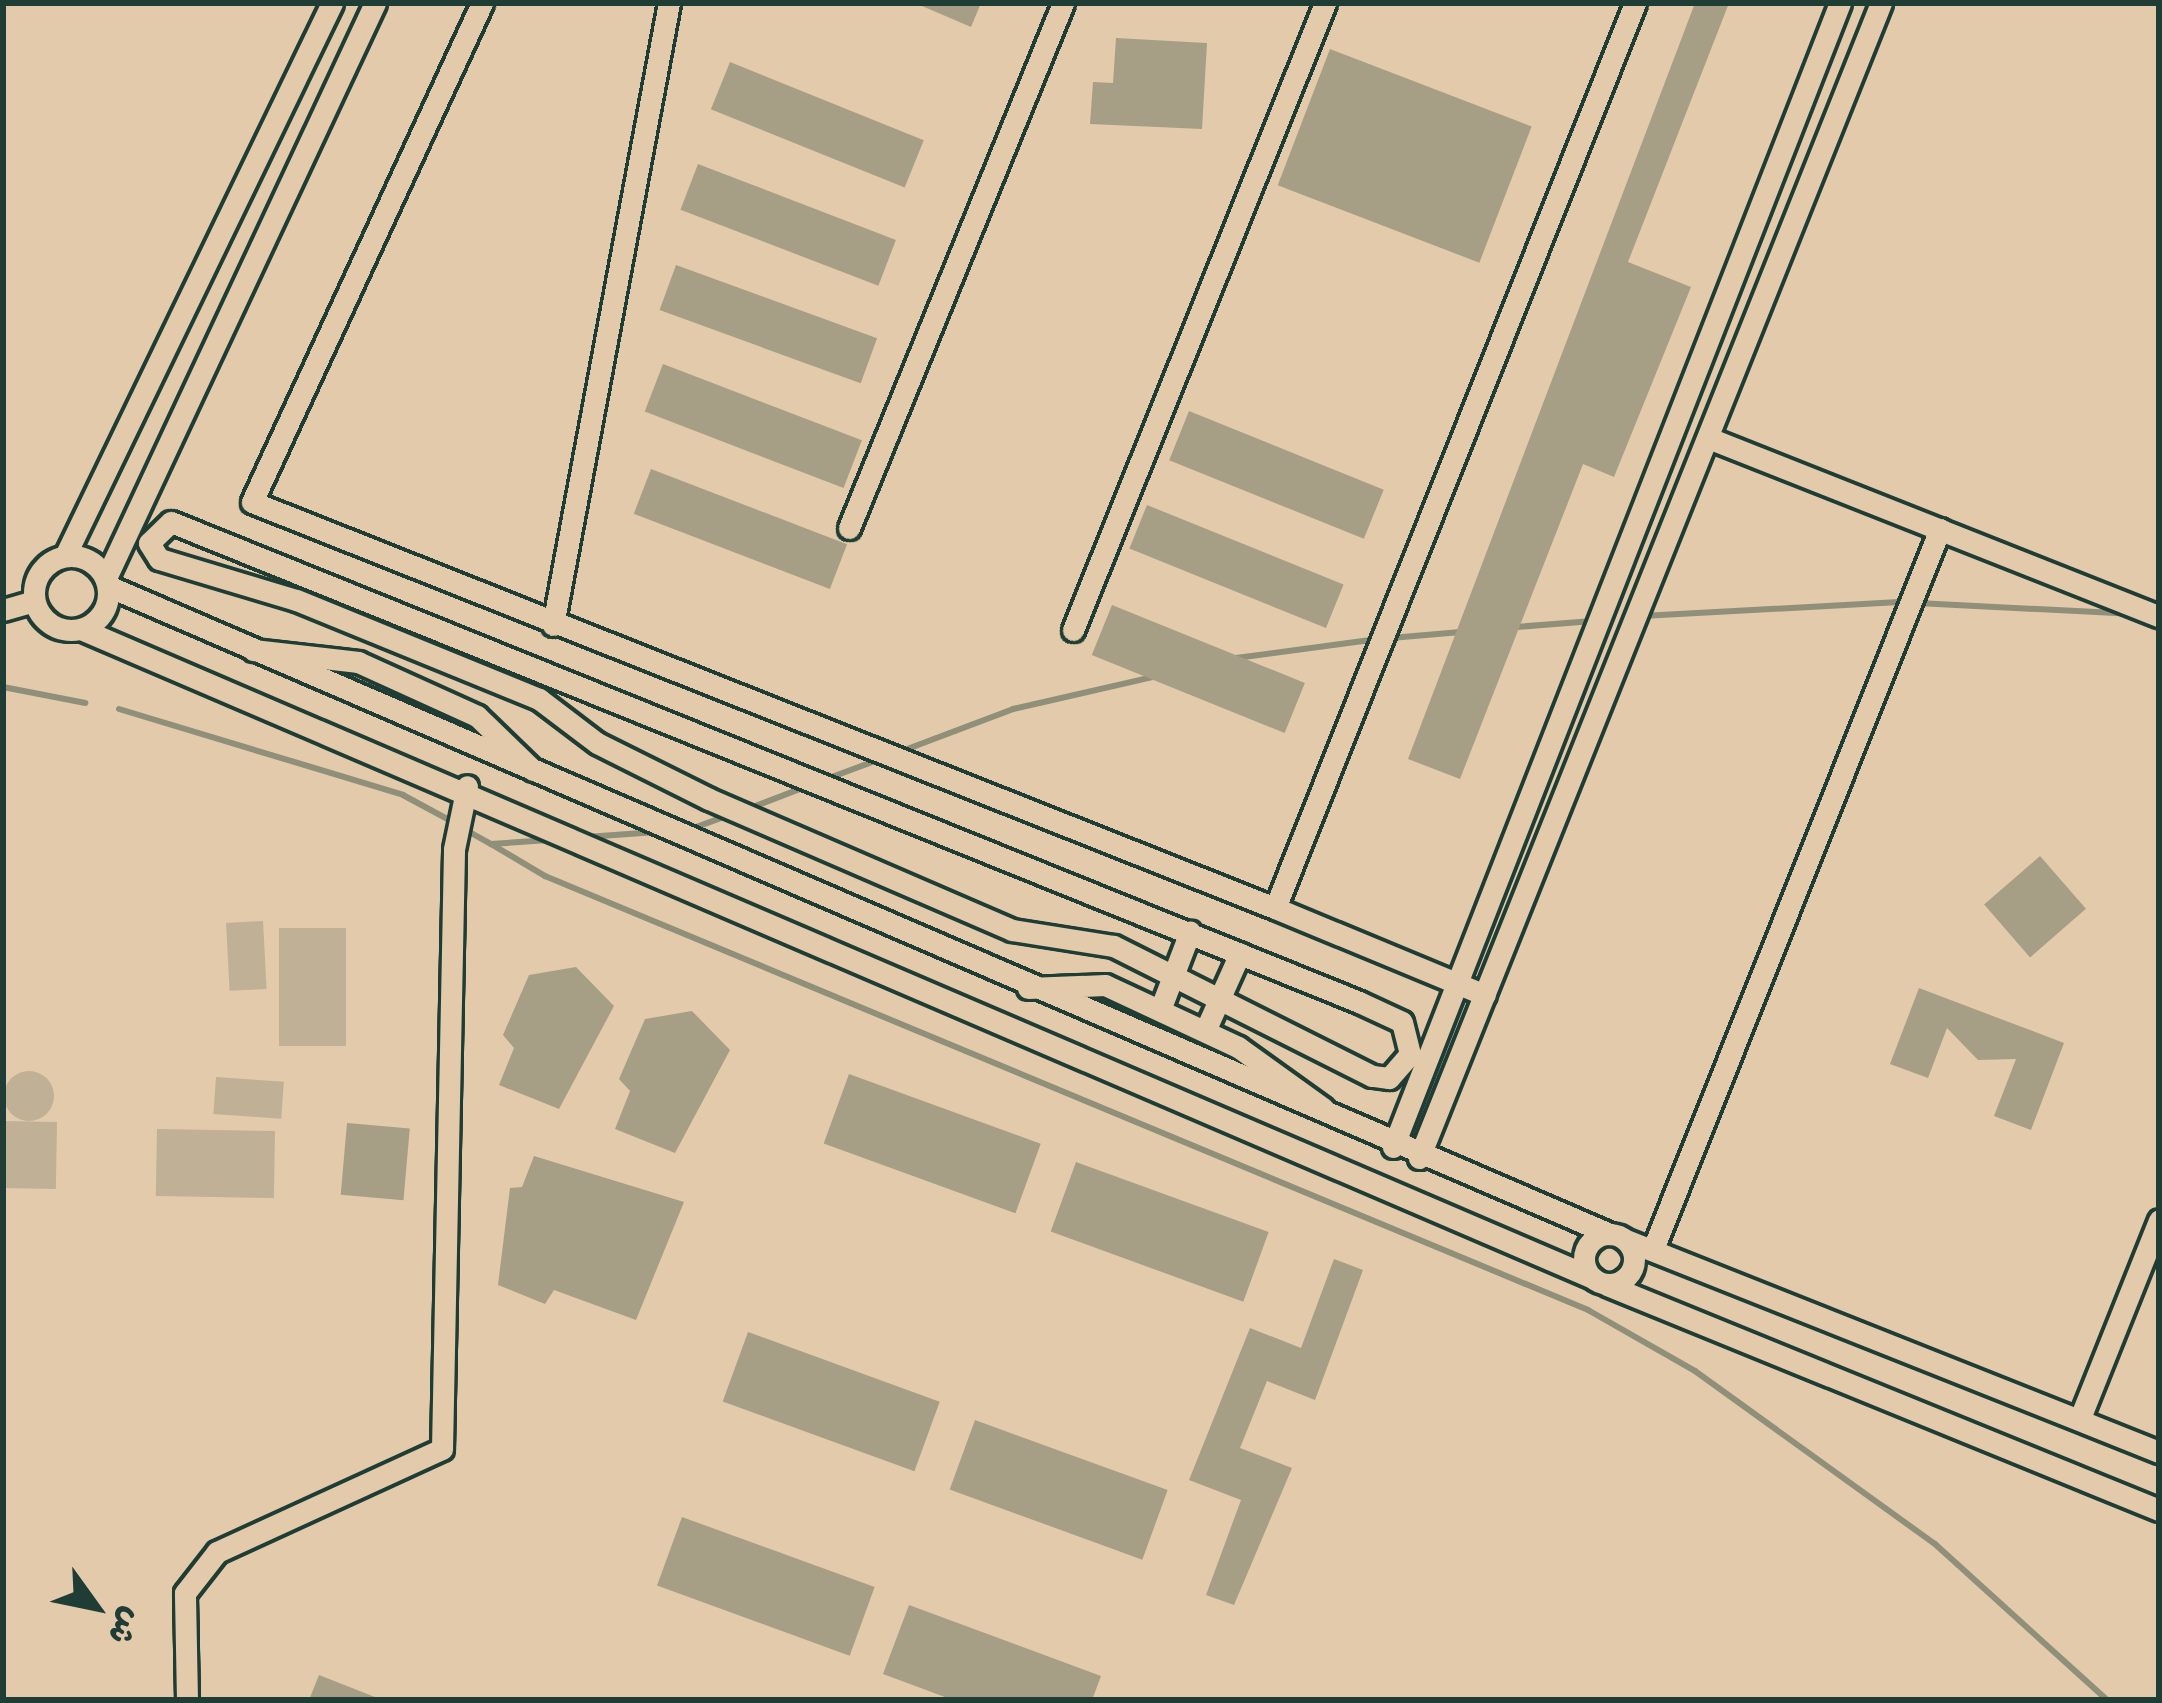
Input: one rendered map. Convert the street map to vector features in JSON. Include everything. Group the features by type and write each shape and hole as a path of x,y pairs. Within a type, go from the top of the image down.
{"street":[{"path":"332,3 65,556 37,577 34,601 56,628 82,629 467,786 1325,1172 2159,1510"},
{"path":"82,629 102,615 107,582 375,3"},
{"path":"482,3 252,502 1485,995"},
{"path":"554,625 669,3"},
{"path":"849,528 1063,3"},
{"path":"1073,629 1325,3"},
{"path":"1275,908 1635,3"},
{"path":"1393,1147 1840,3"},
{"path":"1419,1158 1711,439 1880,3"},
{"path":"1711,439 2159,616"},
{"path":"181,524 456,635 1402,1022 1410,1054 1388,1078 1372,1076 1173,974 1097,941 991,920 709,799 597,743 539,699 396,642 170,564 149,543 162,525 181,524"},
{"path":"1653,1249 1940,529"},
{"path":"65,556 107,582 251,651 1393,1147 2159,1452"},
{"path":"3,610 34,601"},
{"path":"385,674 407,616"},
{"path":"433,696 456,635"},
{"path":"251,651 322,650 385,674 495,727 538,775"},
{"path":"187,1700 184,1593 217,1552 442,1449 454,849 467,786"},
{"path":"1160,1010 1190,932"},
{"path":"1205,1031 1240,953"},
{"path":"1028,988 1105,985 1205,1031 1347,1126"},
{"path":"2080,1418 2159,1220"},
{"path":"1600,1281 1585,1254 1618,1237"},
{"path":"1600,1281 1633,1269 1618,1237"}],"shaded area":[{"path":"263,921 267,989 230,991 226,923"},
{"path":"279,928 346,928 346,1046 279,1046"},
{"path":"29,1071 47,1078 54,1096 47,1114 29,1121 11,1114 4,1096 11,1078"},
{"path":"216,1077 284,1082 281,1119 213,1114"},
{"path":"3,1121 57,1122 56,1189 3,1188"},
{"path":"157,1129 275,1131 274,1198 156,1196"}],"building":[{"path":"915,3 981,3 971,27"},
{"path":"1695,3 1729,3 1628,262 1691,287 1614,477 1583,464 1460,779 1408,759"},
{"path":"1116,38 1207,43 1202,129 1090,124 1093,82 1113,83"},
{"path":"1330,49 1532,126 1479,263 1278,185"},
{"path":"730,62 924,140 905,188 711,109"},
{"path":"698,164 896,240 878,286 680,210"},
{"path":"676,265 877,338 861,383 660,310"},
{"path":"663,364 862,440 844,488 645,412"},
{"path":"1189,411 1384,490 1364,539 1169,460"},
{"path":"651,469 847,544 830,589 634,514"},
{"path":"1147,505 1344,584 1326,628 1129,549"},
{"path":"1112,605 1305,683 1285,733 1092,655"},
{"path":"2040,856 2086,909 2030,957 1984,905"},
{"path":"576,967 614,1006 559,1109 499,1085 514,1048 503,1035 529,975"},
{"path":"1919,988 2064,1043 2031,1130 1994,1116 2016,1059 1978,1060 1947,1028 1928,1078 1890,1064"},
{"path":"692,1011 730,1050 675,1153 615,1129 630,1091 619,1079 645,1019"},
{"path":"849,1074 1041,1144 1015,1213 824,1144"},
{"path":"347,1123 410,1128 403,1200 341,1195"},
{"path":"534,1156 684,1202 636,1320 554,1290 545,1304 498,1285 510,1188 522,1187"},
{"path":"1076,1162 1269,1232 1243,1302 1051,1232"},
{"path":"1334,1259 1363,1270 1315,1400 1267,1381 1240,1448 1292,1468 1234,1605 1206,1595 1241,1500 1189,1480 1250,1328 1301,1348"},
{"path":"748,1332 940,1402 914,1471 723,1402"},
{"path":"975,1420 1168,1490 1142,1560 950,1490"},
{"path":"682,1517 875,1587 850,1656 657,1586"},
{"path":"909,1605 1101,1676 1092,1700 953,1700 883,1674"},
{"path":"319,1675 380,1699 380,1700 309,1700"}],"waterway":[{"path":"1642,616 1904,602"},
{"path":"1917,603 2131,614"},
{"path":"1516,627 1593,621"},
{"path":"1391,638 1461,632"},
{"path":"1236,658 1378,639"},
{"path":"902,751 1013,709 1153,677"},
{"path":"3,687 85,703"},
{"path":"119,709 403,795 453,822"},
{"path":"829,778 878,760"},
{"path":"750,808 805,787"},
{"path":"688,830 732,814"},
{"path":"464,829 491,844 549,840"},
{"path":"586,837 657,832"},
{"path":"491,844 545,876 1588,1310 1695,1371 1935,1544 2107,1700"}]}
